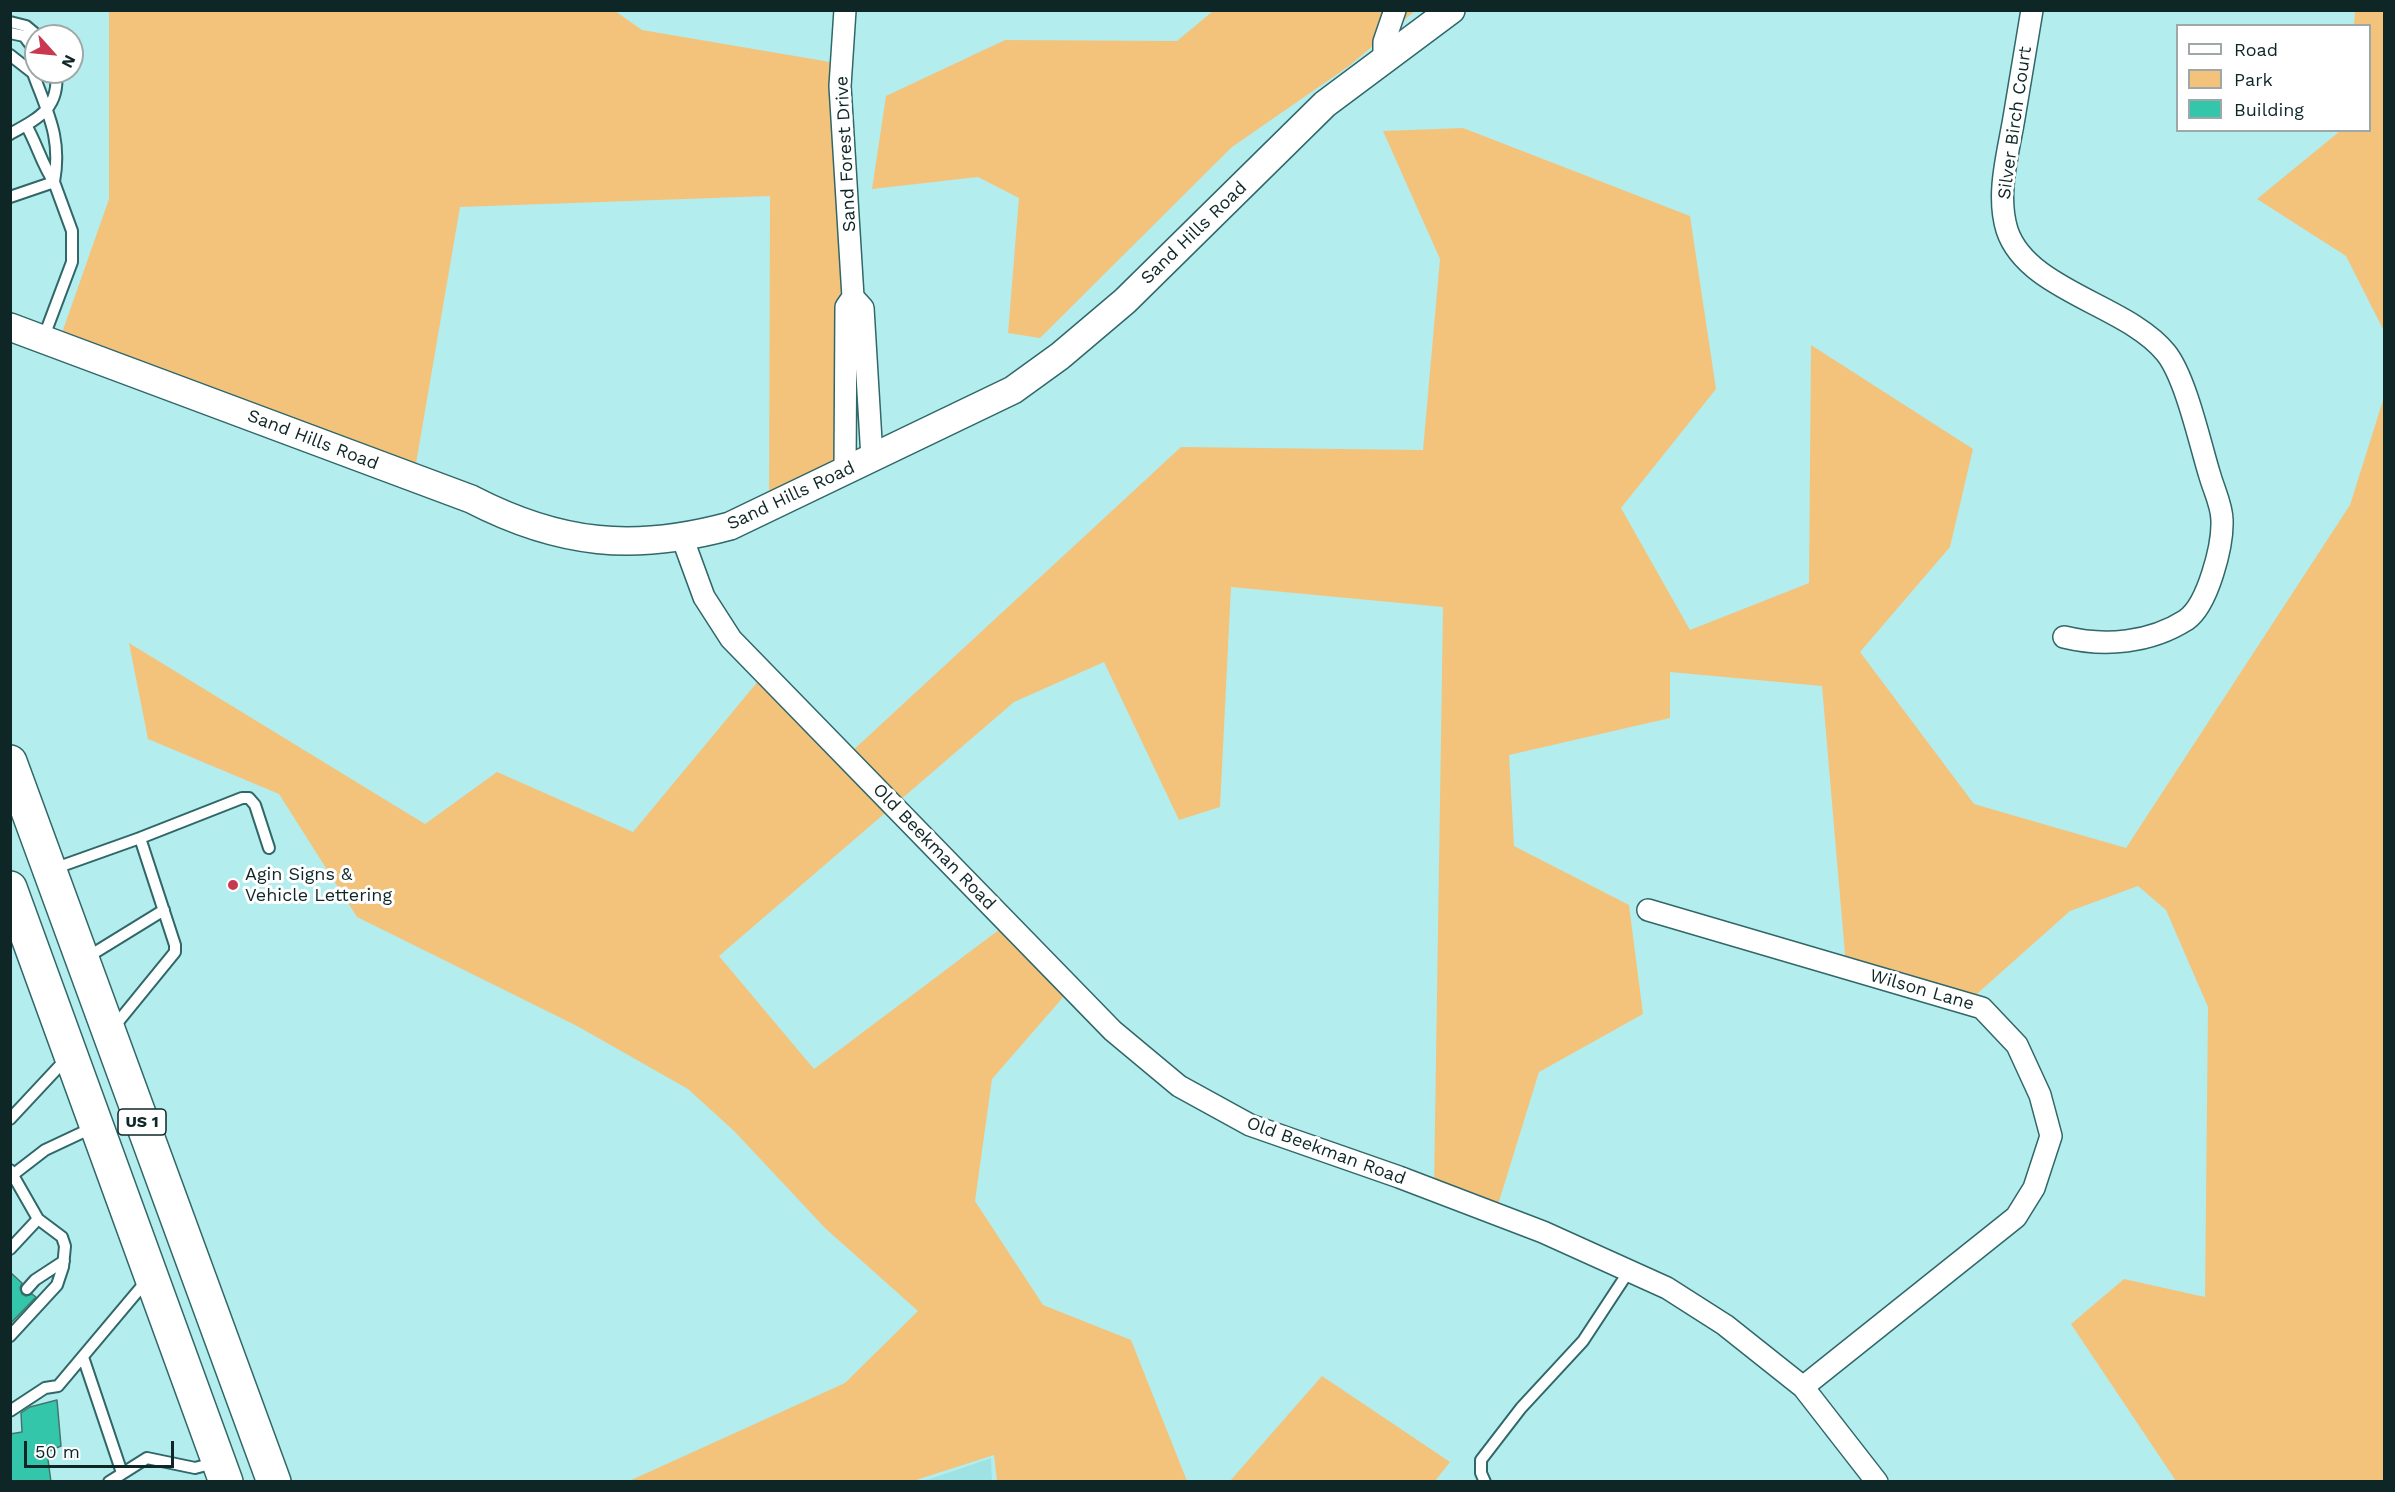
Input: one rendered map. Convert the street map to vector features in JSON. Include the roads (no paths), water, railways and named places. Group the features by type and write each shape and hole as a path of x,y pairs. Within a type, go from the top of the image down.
{"highway":[{"name":"US 1","path":"10,762 274,1482"},
{"name":"US 1","path":"10,888 223,1472"}],"street":[{"name":"Sand Forest Drive","path":"845,10 840,86 853,297 846,307 845,471"},
{"path":"1384,62 1384,42 1395,10"},
{"name":"Sand Hills Road","path":"10,327 471,499 502,515 533,527 598,541 638,542 682,537 730,526 1013,390 1060,356 1125,301 1325,105 1451,10"},
{"name":"Silver Birch Court","path":"2032,10 2005,173 2002,208 2008,232 2025,259 2047,276 2138,329 2166,352 2181,378 2222,518 2221,551 2208,587 2190,617 2172,629 2118,643 2086,642 2064,637"},
{"name":"Sand Forest Drive","path":"853,297 863,308 872,458"},
{"name":"Old Beekman Road","path":"682,537 704,597 731,639 1113,1032 1179,1086 1250,1125 1399,1177 1532,1228 1667,1288 1725,1325 1803,1387 1877,1482"},
{"name":"Wilson Lane","path":"1648,910 1982,1008 2017,1045 2040,1095 2051,1136 2034,1188 2016,1217 1803,1387"}],"lane":[{"path":"10,55 24,63"},
{"path":"39,84 55,134 58,160 54,182"},
{"path":"10,134 47,111 58,90 57,84"},
{"path":"26,125 42,155 47,172 54,182 72,231 72,262 43,339"},
{"path":"10,197 54,182"},
{"path":"50,870 242,798 249,798 255,805 269,848"},
{"path":"109,1032 175,952 175,945 140,838"},
{"path":"83,960 164,910"},
{"path":"10,1119 71,1054"},
{"path":"10,1336 57,1286 64,1261 65,1246 62,1238 38,1219 12,1174 45,1149 97,1126"},
{"path":"10,1249 38,1219"},
{"path":"27,1289 64,1261"},
{"path":"1485,1482 1481,1473 1481,1460 1521,1408 1583,1341 1629,1271"},
{"path":"10,1411 45,1388 58,1386 119,1311 152,1275"},
{"path":"83,1357 122,1473"},
{"path":"109,1482 147,1458 172,1465 223,1472"}],"place":[{"name":"Agin Signs & Vehicle Lettering","path":"233,885"}]}
